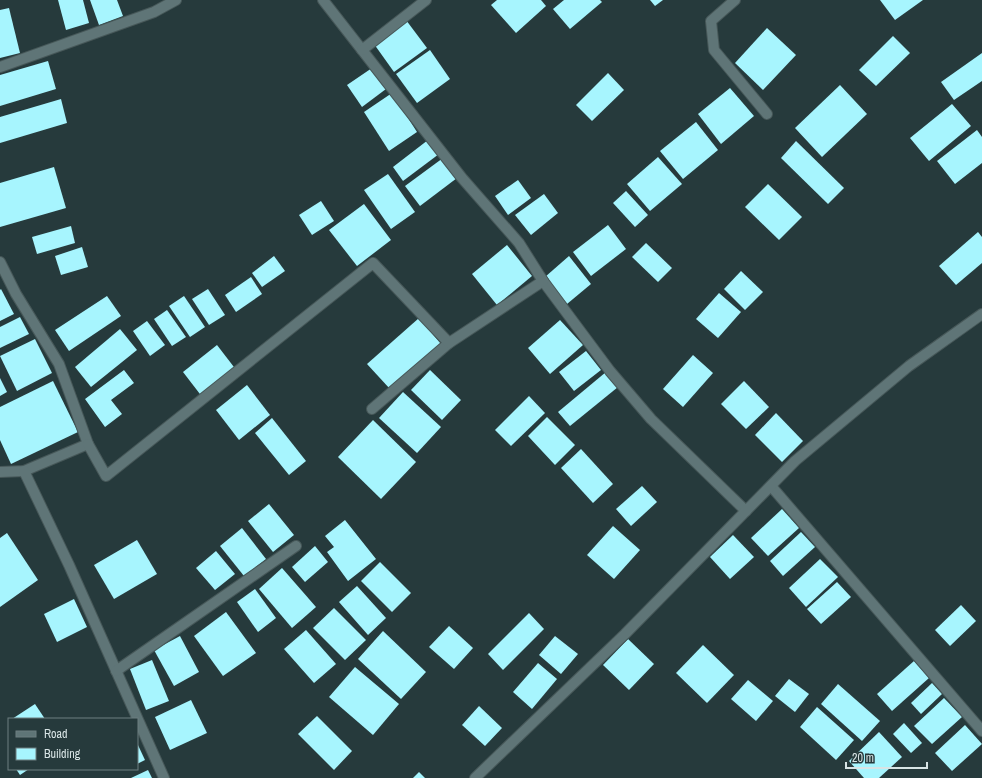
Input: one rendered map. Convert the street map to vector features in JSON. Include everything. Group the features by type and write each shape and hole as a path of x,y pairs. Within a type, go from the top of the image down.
{"street":[{"path":"0,67 154,12 176,0"},
{"path":"323,0 462,178 519,243 543,282 610,372 651,419 746,511"},
{"path":"362,50 426,0"},
{"path":"735,0 711,21 714,50 768,114"},
{"path":"0,262 16,294 59,364 88,444 106,476 373,263 450,343"},
{"path":"372,409 450,343 543,282"},
{"path":"475,778 625,634 795,462 909,366 982,314"},
{"path":"0,472 24,471 88,444"},
{"path":"24,471 69,565 137,718"},
{"path":"771,486 982,731"},
{"path":"116,671 296,546"},
{"path":"138,720 164,778"}],"building":[{"path":"58,0 83,0 89,23 66,30"},
{"path":"90,0 117,0 123,16 99,25"},
{"path":"497,0 541,0 546,6 516,33 491,5"},
{"path":"564,0 600,0 602,2 570,29 553,9"},
{"path":"650,0 663,0 655,6"},
{"path":"880,0 923,0 895,20"},
{"path":"9,8 20,53 0,58 0,10"},
{"path":"406,20 427,48 394,72 374,44"},
{"path":"767,28 796,55 763,90 735,63"},
{"path":"893,36 910,53 876,86 859,70"},
{"path":"430,50 450,79 417,103 396,74"},
{"path":"982,53 982,81 954,100 941,82"},
{"path":"48,61 56,89 0,106 0,75"},
{"path":"372,68 386,89 362,107 347,85"},
{"path":"608,73 624,90 592,121 576,105"},
{"path":"840,85 867,114 822,157 795,128"},
{"path":"730,88 754,116 721,144 698,114"},
{"path":"392,93 417,132 389,151 364,112"},
{"path":"61,99 67,123 0,143 0,117"},
{"path":"952,104 971,126 929,161 910,138"},
{"path":"696,122 718,150 683,179 660,151"},
{"path":"977,130 982,137 982,163 955,184 937,161"},
{"path":"428,140 439,154 403,181 393,167"},
{"path":"796,141 844,188 828,204 781,158"},
{"path":"658,157 682,184 650,211 627,184"},
{"path":"443,158 457,178 420,206 405,186"},
{"path":"54,167 66,208 0,227 0,183"},
{"path":"388,174 415,212 391,229 364,190"},
{"path":"518,180 531,198 508,215 495,196"},
{"path":"768,184 802,217 779,240 745,207"},
{"path":"626,191 648,215 635,227 613,203"},
{"path":"544,194 558,213 531,235 515,215"},
{"path":"321,201 334,221 312,235 299,215"},
{"path":"364,204 391,240 357,266 329,230"},
{"path":"608,225 626,249 591,276 573,252"},
{"path":"71,226 75,243 37,254 32,237"},
{"path":"978,232 982,237 982,263 956,285 939,266"},
{"path":"646,243 672,268 658,282 632,257"},
{"path":"507,245 532,276 497,305 472,274"},
{"path":"82,247 88,267 61,275 55,256"},
{"path":"274,256 285,271 262,287 252,273"},
{"path":"569,256 591,284 567,304 545,277"},
{"path":"741,271 763,292 745,310 724,289"},
{"path":"251,277 262,294 236,312 225,295"},
{"path":"1,289 14,314 0,321 0,290"},
{"path":"208,289 225,315 209,325 192,299"},
{"path":"719,293 741,312 718,338 696,319"},
{"path":"107,296 121,316 69,351 55,330"},
{"path":"184,296 205,327 190,337 169,306"},
{"path":"167,310 186,337 172,346 154,319"},
{"path":"20,317 29,334 0,348 0,327"},
{"path":"419,318 441,344 390,389 367,364"},
{"path":"560,320 583,345 550,374 528,348"},
{"path":"147,321 165,345 150,356 133,331"},
{"path":"120,329 137,350 91,387 75,367"},
{"path":"35,339 52,373 17,391 0,356"},
{"path":"217,345 237,371 203,398 183,372"},
{"path":"586,351 601,370 574,391 559,372"},
{"path":"693,355 713,373 683,407 663,389"},
{"path":"124,370 134,383 111,400 122,414 105,427 85,399"},
{"path":"430,370 461,400 442,420 411,390"},
{"path":"606,372 618,387 570,426 558,412"},
{"path":"0,378 7,392 0,396"},
{"path":"53,381 78,432 11,464 0,440 0,407"},
{"path":"744,381 769,407 746,429 721,404"},
{"path":"247,385 270,415 239,440 216,410"},
{"path":"403,392 441,427 417,453 379,418"},
{"path":"529,396 545,413 511,446 495,430"},
{"path":"776,413 803,441 782,462 755,435"},
{"path":"547,417 575,445 555,465 528,436"},
{"path":"272,418 306,461 289,475 255,433"},
{"path":"373,420 416,462 381,499 338,457"},
{"path":"581,449 613,484 593,503 561,468"},
{"path":"642,486 657,502 631,526 616,509"},
{"path":"269,504 294,535 273,552 248,521"},
{"path":"782,509 799,528 768,556 751,538"},
{"path":"345,520 376,559 348,581 327,552 334,547 325,536"},
{"path":"613,526 640,550 614,579 587,555"},
{"path":"242,528 266,559 244,576 220,546"},
{"path":"801,532 815,547 783,576 770,561"},
{"path":"7,533 38,580 0,607 0,538"},
{"path":"733,535 754,557 730,579 710,557"},
{"path":"137,540 157,574 114,599 94,565"},
{"path":"315,546 328,562 305,582 292,567"},
{"path":"216,551 235,574 215,590 196,568"},
{"path":"820,559 838,577 806,607 789,588"},
{"path":"380,562 411,593 392,612 361,581"},
{"path":"282,568 316,607 292,628 259,589"},
{"path":"837,582 851,597 821,624 807,609"},
{"path":"357,586 386,618 368,635 339,602"},
{"path":"255,589 276,618 258,632 237,602"},
{"path":"74,599 87,627 57,642 44,614"},
{"path":"961,605 976,621 950,646 935,630"},
{"path":"334,608 366,640 345,660 313,628"},
{"path":"226,612 256,653 223,676 194,636"},
{"path":"529,613 544,629 503,670 488,654"},
{"path":"449,626 473,648 454,669 429,647"},
{"path":"306,630 336,664 314,683 284,649"},
{"path":"383,631 426,672 401,699 358,659"},
{"path":"180,636 199,672 174,686 154,650"},
{"path":"555,636 578,654 561,674 539,655"},
{"path":"628,639 654,664 629,690 603,665"},
{"path":"703,645 734,675 707,703 676,673"},
{"path":"152,660 169,701 146,710 130,669"},
{"path":"914,661 929,678 892,711 877,694"},
{"path":"538,663 557,679 532,709 513,692"},
{"path":"355,667 399,704 373,735 329,697"},
{"path":"789,679 809,694 795,712 775,696"},
{"path":"748,680 773,701 756,721 731,699"},
{"path":"932,683 942,694 921,714 911,703"},
{"path":"838,684 880,721 862,741 821,704"},
{"path":"944,698 962,717 932,744 914,726"},
{"path":"191,700 207,733 170,750 155,717"},
{"path":"35,704 44,718 14,718"},
{"path":"479,706 502,728 485,746 462,725"},
{"path":"817,707 854,740 836,760 800,727"},
{"path":"317,716 352,751 334,770 298,734"},
{"path":"904,723 922,743 911,753 893,734"},
{"path":"965,725 982,744 952,771 935,753"},
{"path":"879,732 902,757 879,778 864,778 849,761"},
{"path":"138,745 145,760 138,764"},
{"path":"17,770 28,770 20,775"},
{"path":"148,770 152,778 131,778"},
{"path":"419,772 425,778 413,778"}]}
